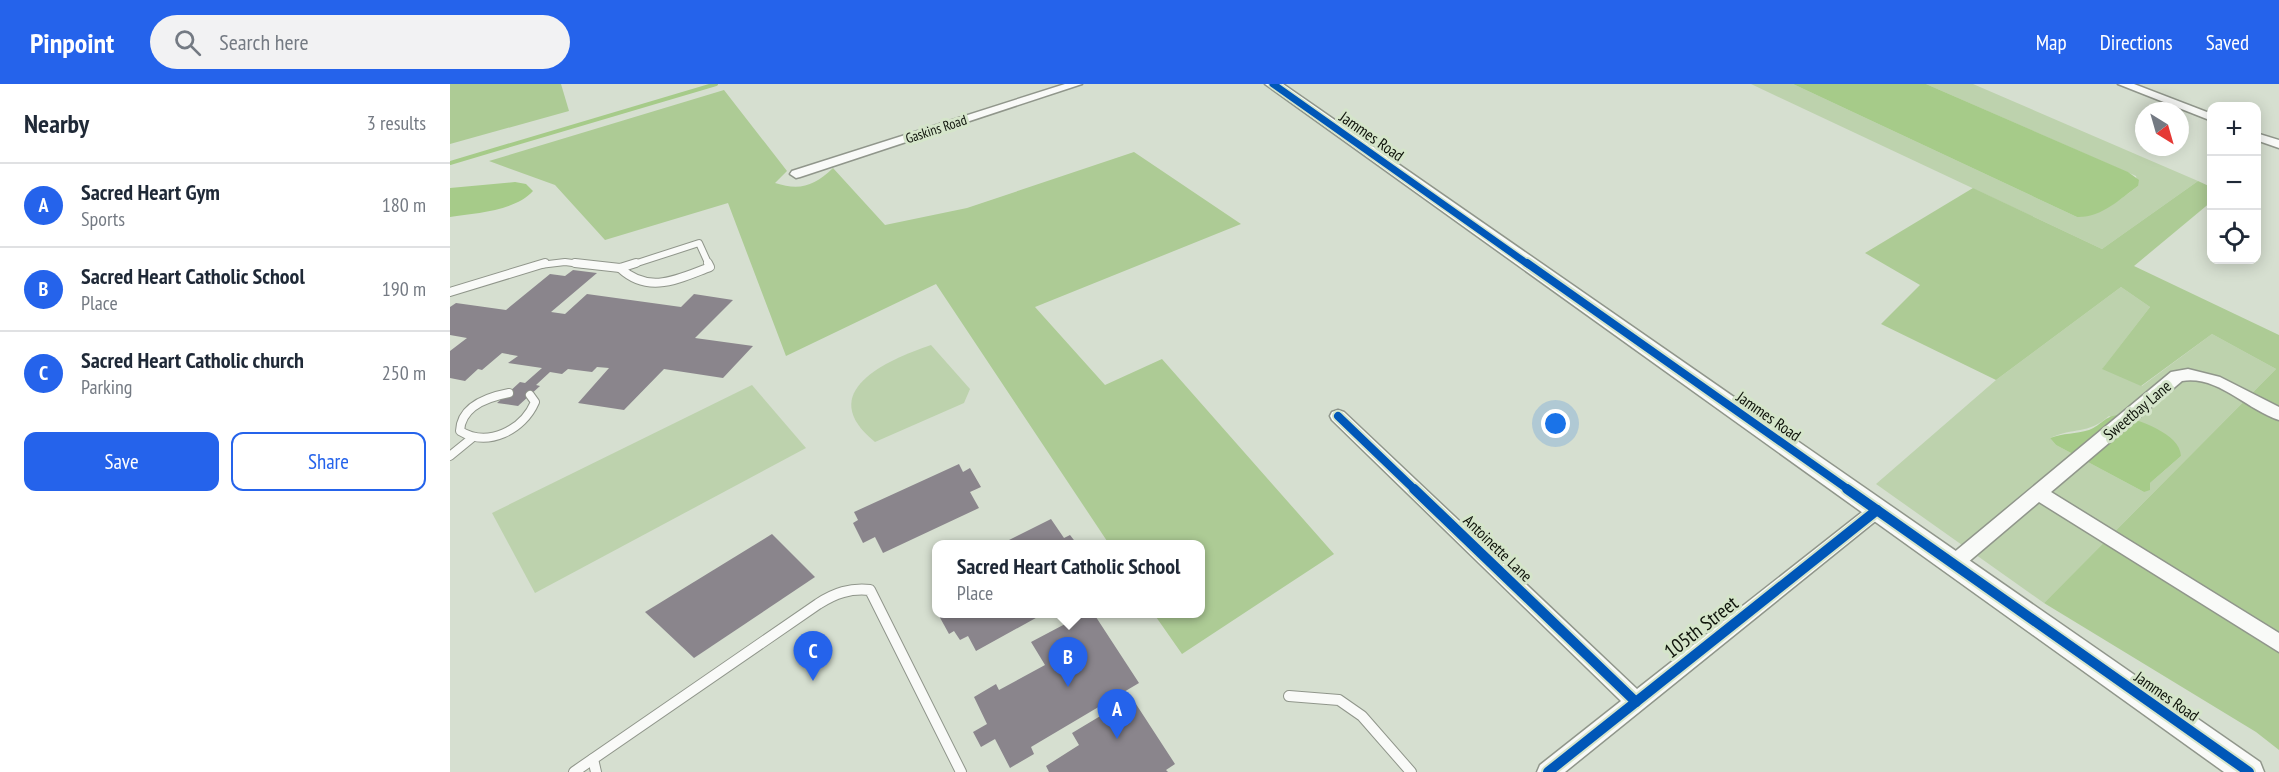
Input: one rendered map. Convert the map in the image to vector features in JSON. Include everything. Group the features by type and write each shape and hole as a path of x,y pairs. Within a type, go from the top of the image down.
{"street":[{"name":"Gaskins Road","path":"796,174 1076,84"},
{"name":"Jammes Road","path":"1273,84 2249,772"},
{"path":"2124,84 2207,116"},
{"path":"2261,138 2279,144"},
{"name":"Sweetbay Lane","path":"1953,564 2172,380 2183,374 2214,381 2279,414"},
{"name":"Antoinette Lane","path":"1338,416 1636,702"},
{"path":"2039,493 2279,643"},
{"name":"105th Street","path":"1548,772 1877,510"}],"lane":[{"path":"450,292 545,263 565,262 620,268 699,243 710,267 654,283 633,280 620,268"},
{"path":"508,393 484,400 467,412 459,426 464,436 472,438 495,436 519,424 533,410 535,402 530,395"},
{"path":"450,456 472,438"},
{"path":"574,772 838,591 856,588 870,590 961,772"},
{"path":"1289,696 1339,700 1362,716 1411,772"},
{"path":"593,759 596,772"}],"shaded area":[{"path":"450,84 561,84 569,111 450,144"},
{"path":"1751,84 1793,84 2077,217 2103,210 2117,202 2138,186 2136,176 1926,84 1973,84 2135,154 2135,156 2140,156 2198,181 2102,249"},
{"path":"1793,84 1926,84 2128,172 2139,180 2138,186 2102,211 2077,217"},
{"path":"724,90 787,171 775,183 799,187 813,183 833,168 885,225 967,208 1134,152 1241,224 1035,307 1105,385 1162,359 1334,554 1182,654 1157,618 1205,618 1205,540 1106,540 936,284 786,356 728,203 605,240 555,185 489,161"},
{"path":"2198,181 2207,185 2207,205 2134,266 2279,335 2279,750 2256,732 2044,603 2276,369 2212,334 2141,386 2102,369 2150,307 2121,287 1996,380 1881,324 1920,285 1865,253 1973,188 2102,249"},
{"path":"515,182 526,184 533,191 525,198 506,207 450,217 450,188"},
{"path":"2121,287 2150,307 2103,368 2142,386 2212,334 2276,369 2044,603 1876,484 1996,380","holes":["2109,416 2181,456 2150,483 2144,492 2056,445 2050,438 2094,426"]},
{"path":"931,345 970,389 964,403 875,442 858,424 851,408 854,393 863,380 878,369 895,359"},
{"path":"752,385 806,448 535,593 492,513"},
{"path":"2119,415 2157,429 2166,434 2179,448 2181,456 2150,483 2150,490 2144,492 2056,445 2050,438 2089,430 2110,417"}],"building":[{"path":"573,270 597,273 551,312 565,314 587,294 681,307 694,294 733,300 695,338 753,346 723,378 664,369 624,410 578,403 609,368 597,367 592,372 568,369 562,374 550,372 536,385 540,386 518,406 497,403 520,382 525,383 542,368 508,363 518,356 502,353 465,381 450,378 450,351 467,338 450,335 450,307 456,303 506,310 550,274 565,276"},
{"path":"959,464 963,472 970,468 981,487 970,492 979,508 883,553 875,537 863,543 853,523 858,520 854,512"},
{"path":"1051,519 1064,538 1070,535 1074,540 1009,540"},
{"path":"772,534 815,577 694,658 645,612"},
{"path":"940,618 1036,618 976,651 968,636 960,640 954,631 949,634"},
{"path":"1076,618 1097,618 1139,683 1031,747 1034,754 1010,768 995,739 981,747 973,732 987,724 974,697 996,684 999,690 1045,665 1031,642"},
{"path":"1134,701 1175,764 1166,770 1168,772 1049,772 1046,766 1079,745 1072,733 1102,715 1104,719"}],"waterway":[{"path":"450,163 716,84"}],"cycle path":[{"path":"1273,84 2249,772"},
{"path":"1338,416 1636,702"},
{"path":"1548,772 1877,510"}],"place":[{"name":"Sacred Heart Catholic church","path":"813,681"},
{"name":"Sacred Heart Catholic School","path":"1068,687"},
{"name":"Sacred Heart Gym","path":"1117,739"}]}
